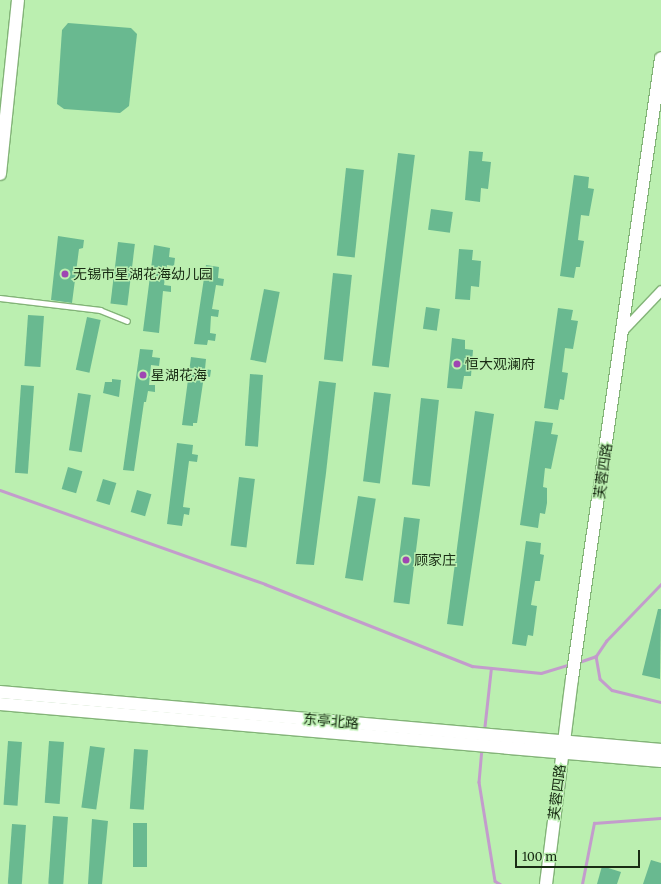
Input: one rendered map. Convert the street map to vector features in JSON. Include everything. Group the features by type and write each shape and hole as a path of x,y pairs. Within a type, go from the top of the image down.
{"main road":[{"path":"0,173 18,0"},
{"name":"芙蓉四路","path":"546,884 572,679 661,58"},
{"path":"0,682 5,692"},
{"name":"东亭北路","path":"5,692 473,733 497,742"},
{"name":"东亭北路","path":"0,704 472,746 497,742 563,747 661,750"},
{"name":"东亭北路","path":"563,747 661,761"}],"street":[{"path":"623,330 661,290"}],"lane":[{"path":"0,298 100,310 127,321"}],"building":[{"path":"68,23 131,28 137,34 129,106 120,113 64,109 57,104 62,30"},
{"path":"469,151 483,152 482,161 491,162 488,189 481,188 480,202 465,200"},
{"path":"398,153 415,155 389,367 372,365"},
{"path":"346,168 364,170 355,257 337,256"},
{"path":"574,175 589,177 588,188 594,189 589,216 581,215 578,240 584,241 580,267 576,267 574,278 560,276"},
{"path":"431,209 453,212 450,233 428,230"},
{"name":"无锡市星湖花海幼儿园","path":"58,236 84,240 83,248 79,249 72,303 51,300"},
{"path":"118,242 135,244 127,306 110,304"},
{"path":"154,245 170,248 169,257 175,258 174,266 167,265 164,285 171,286 171,292 163,291 159,333 143,331"},
{"path":"459,249 473,250 472,260 481,261 479,287 471,286 470,300 455,299"},
{"path":"206,265 219,267 218,278 224,279 223,286 216,285 212,309 219,310 218,317 211,316 210,333 216,334 215,341 208,340 207,345 194,344"},
{"path":"333,273 352,275 343,362 324,360"},
{"path":"264,289 280,292 266,363 250,360"},
{"path":"426,307 440,309 437,331 423,329"},
{"path":"558,308 573,310 571,320 578,321 573,349 565,348 562,372 568,373 564,400 560,399 558,410 544,408"},
{"path":"28,315 44,316 40,367 24,366"},
{"path":"87,317 101,320 89,373 76,370"},
{"name":"恒大观澜府","path":"452,338 465,340 465,349 473,350 471,376 464,376 462,389 447,388"},
{"path":"140,349 153,350 152,357 160,358 159,366 151,365 149,385 155,385 155,392 148,391 146,402 144,402 134,471 123,470"},
{"path":"191,357 206,359 205,369 211,370 210,377 204,376 197,423 193,423 193,426 182,425"},
{"path":"250,374 263,375 258,447 245,446"},
{"path":"112,379 121,380 119,397 103,393 105,382 112,382"},
{"path":"319,381 336,383 326,473 314,565 296,564"},
{"path":"21,385 34,386 28,474 15,473"},
{"path":"374,392 391,394 380,483 363,481"},
{"path":"78,393 91,395 82,452 69,450"},
{"path":"421,398 439,400 430,486 412,485"},
{"path":"475,411 494,414 463,626 447,624"},
{"path":"535,421 553,423 551,434 558,435 551,469 545,468 543,487 547,488 547,503 545,514 540,513 538,528 520,525"},
{"path":"177,443 193,445 192,454 198,455 197,462 189,461 183,507 190,508 189,515 184,514 182,526 167,524"},
{"path":"68,467 82,471 76,493 62,489"},
{"path":"239,477 255,479 246,547 231,545"},
{"path":"103,479 116,483 110,505 96,501"},
{"path":"137,490 151,494 145,516 131,512"},
{"path":"358,496 376,499 363,581 345,578"},
{"name":"顾家庄","path":"404,517 420,519 409,604 394,602"},
{"path":"526,541 541,543 540,554 544,555 540,581 535,581 531,605 537,606 533,636 528,635 526,646 512,644"},
{"path":"658,609 661,609 660,679 642,675"},
{"path":"8,741 22,742 18,806 4,805"},
{"path":"49,741 64,742 60,804 45,803"},
{"path":"90,746 105,748 96,809 81,807"},
{"path":"134,749 148,750 144,810 130,809"},
{"path":"53,816 68,817 63,884 48,884"},
{"path":"92,819 108,821 102,884 88,884"},
{"path":"133,823 147,823 147,867 133,867"},
{"path":"12,824 26,825 22,884 8,884"},
{"path":"651,860 661,863 661,884 643,884"},
{"path":"602,866 621,872 617,884 597,884"}],"waterway":[{"path":"0,490 265,584 472,666 541,673 570,664"},
{"path":"596,656 606,641 661,584"},
{"path":"579,662 596,656 600,679 612,690 661,702"},
{"path":"484,731 491,668"},
{"path":"482,748 479,782 495,881 500,884"},
{"path":"582,884 594,823 661,818"}],"place":[{"name":"无锡市星湖花海幼儿园","path":"65,274"},
{"name":"恒大观澜府","path":"457,364"},
{"name":"星湖花海","path":"143,375"},
{"name":"顾家庄","path":"406,560"}]}
